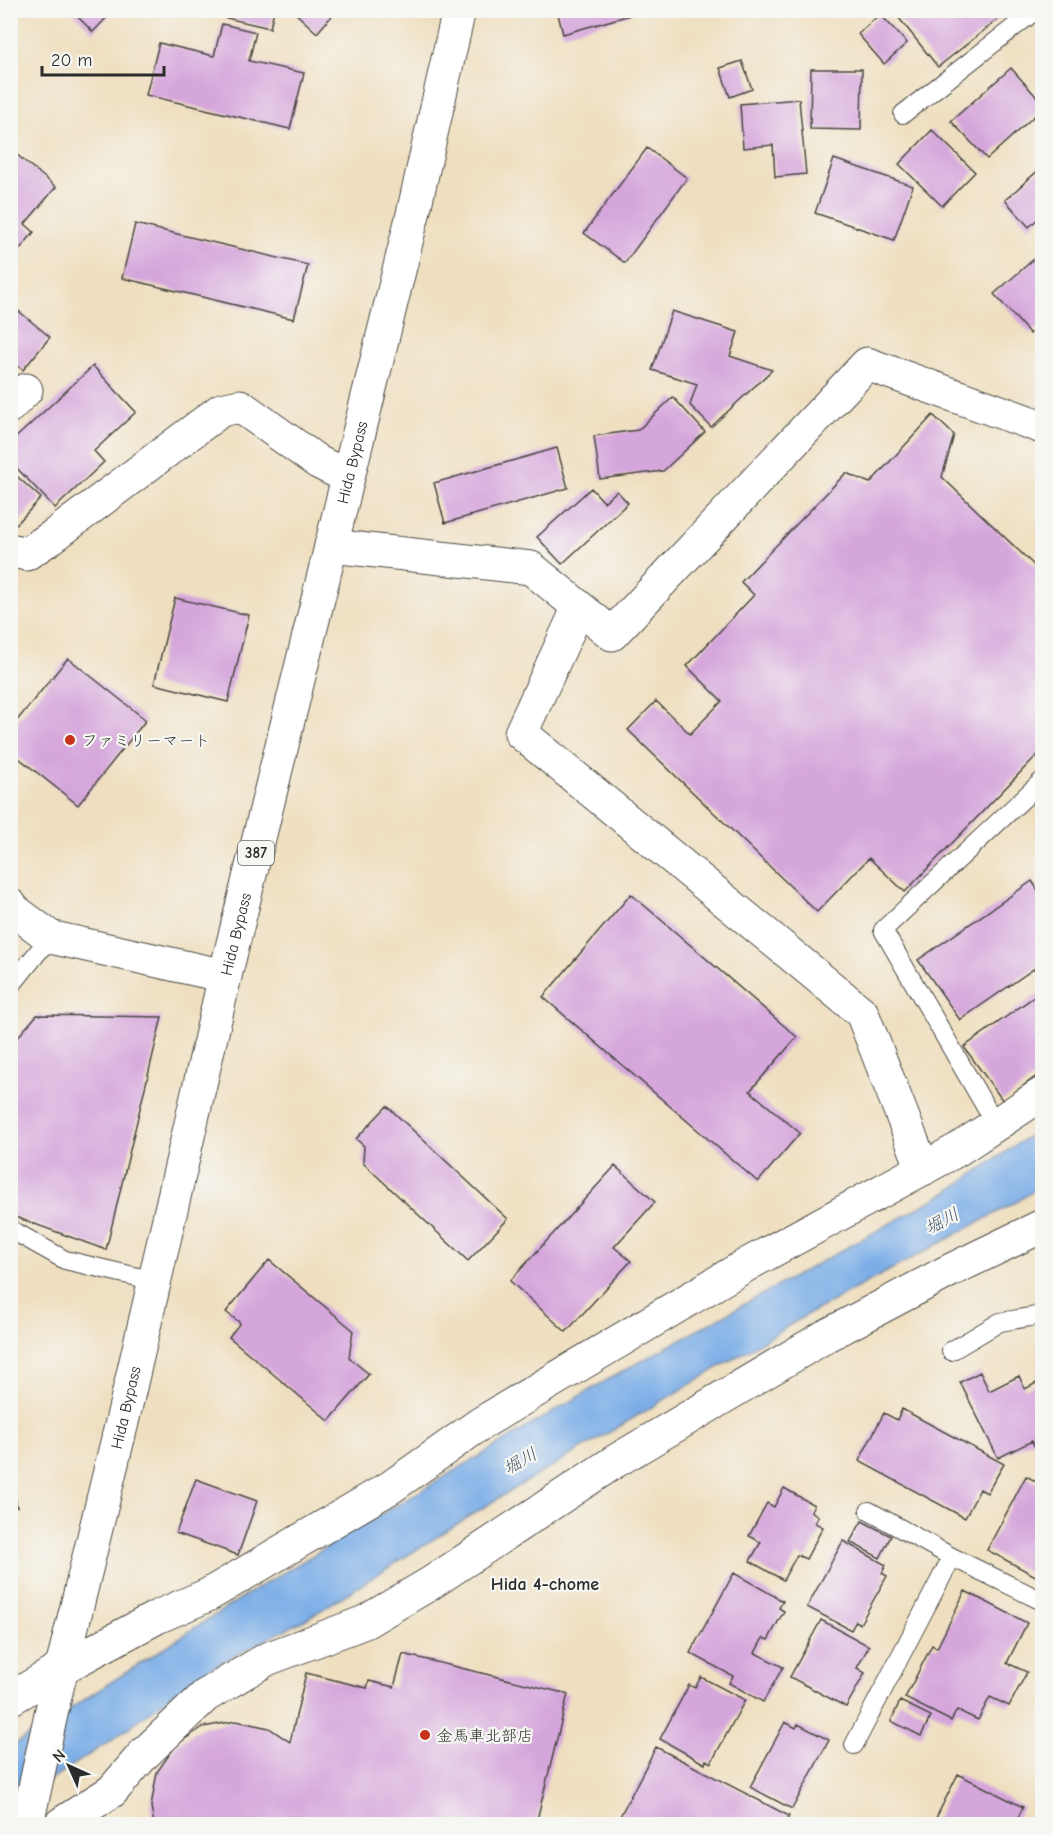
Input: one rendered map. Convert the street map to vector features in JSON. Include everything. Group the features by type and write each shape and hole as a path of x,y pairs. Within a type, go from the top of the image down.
{"main road":[{"name":"Hida Bypass","path":"27,1824 225,976 413,214 459,10"},
{"path":"331,546 531,568 612,634 867,364 1042,427"},
{"path":"10,550 26,554 52,537 221,410 240,406 318,462 348,477"},
{"path":"579,607 521,733 862,1013 923,1169"},
{"path":"10,905 50,937 225,976"},
{"path":"10,1699 59,1682 157,1617 208,1595 391,1487 480,1424 737,1270 923,1169 1042,1094"},
{"path":"61,1824 112,1791 144,1754 205,1696 267,1659 365,1623 431,1583 614,1462 806,1348 951,1270 1042,1226"}],"lane":[{"path":"903,114 1036,10"},
{"path":"996,1125 883,930 1042,781"},
{"path":"10,987 50,937"},
{"path":"10,1229 65,1260 155,1281"},
{"path":"951,1351 1000,1322 1042,1315"},
{"path":"869,1511 952,1557 1042,1601"},
{"path":"854,1745 952,1557"}],"water":[{"name":"堀川","path":"1042,1127 1042,1185 1018,1201 805,1316 497,1499 310,1617 201,1673 116,1737 11,1806 11,1747 241,1598 600,1384 947,1192"}],"building":[{"path":"71,10 114,10 93,32"},
{"path":"224,10 274,10 270,28 222,17"},
{"path":"292,10 337,10 317,33"},
{"path":"557,10 626,10 630,15 563,34"},
{"path":"908,10 1003,10 1006,13 938,67 899,18"},
{"path":"880,14 907,43 884,64 858,34"},
{"path":"222,24 256,32 249,61 304,73 290,129 146,95 159,43 214,56"},
{"path":"742,61 752,89 730,97 720,68"},
{"path":"1011,68 1042,103 1042,109 987,159 951,121"},
{"path":"811,69 862,69 861,130 810,129"},
{"path":"799,99 806,174 775,177 773,145 743,148 740,104"},
{"path":"932,130 975,172 942,206 899,164"},
{"path":"647,148 687,178 625,263 584,233"},
{"path":"10,149 56,187 25,224 34,232 15,255 10,251"},
{"path":"834,159 913,186 894,240 815,213"},
{"path":"1042,167 1042,215 1029,227 1005,200"},
{"path":"135,224 308,265 294,319 122,278"},
{"path":"1042,252 1042,332 1038,327 1030,334 994,294"},
{"path":"10,304 50,337 23,370 10,360"},
{"path":"672,311 738,332 730,356 772,370 711,427 690,405 697,384 652,370"},
{"path":"93,366 136,412 94,451 104,462 55,508 10,461 10,443"},
{"path":"673,397 705,432 663,471 600,479 594,436 638,430"},
{"path":"933,415 954,435 942,477 1042,571 1042,750 905,892 869,858 817,912 628,730 656,701 690,734 722,701 687,666 754,595 741,582 846,473 870,483"},
{"path":"557,448 568,488 445,523 434,483"},
{"path":"10,470 41,498 10,531"},
{"path":"591,488 604,502 617,491 628,503 562,564 537,537"},
{"path":"175,598 249,615 228,702 154,684"},
{"name":"ファミリーマート","path":"68,658 146,720 78,805 10,751 10,729"},
{"path":"1032,881 1042,896 1042,963 960,1020 918,960"},
{"path":"631,894 797,1037 750,1091 800,1133 758,1182 543,997"},
{"path":"1038,994 1042,1000 1042,1072 1003,1101 964,1047"},
{"path":"37,1015 162,1017 106,1250 10,1215 10,1046"},
{"path":"387,1106 508,1219 468,1261 363,1163 364,1146 356,1139"},
{"path":"615,1166 655,1202 614,1247 631,1261 566,1332 510,1281"},
{"path":"269,1260 353,1330 349,1358 369,1374 329,1421 229,1337 240,1323 226,1312"},
{"path":"980,1372 989,1391 1019,1376 1025,1389 1042,1380 1042,1448 1037,1451 1032,1441 998,1458 960,1382"},
{"path":"902,1409 1004,1464 987,1493 980,1489 965,1518 859,1461 884,1413 897,1420"},
{"path":"10,1467 17,1507 10,1508"},
{"path":"1042,1475 1041,1579 987,1550 1026,1476 1039,1483"},
{"path":"196,1479 257,1501 238,1555 176,1533"},
{"path":"784,1488 814,1505 811,1511 818,1516 815,1523 823,1527 806,1559 797,1555 783,1580 750,1561 761,1542 749,1536 767,1503 774,1507"},
{"path":"862,1521 891,1536 880,1558 850,1542"},
{"path":"843,1541 886,1565 882,1573 887,1576 860,1624 856,1621 851,1630 807,1607"},
{"path":"734,1573 783,1601 779,1608 784,1611 768,1640 763,1638 755,1653 783,1667 763,1702 729,1683 733,1676 690,1653"},
{"path":"965,1591 1027,1623 1007,1663 1027,1672 1009,1706 990,1697 978,1720 957,1710 951,1721 905,1698 932,1645 937,1648"},
{"path":"821,1620 869,1646 857,1668 865,1673 846,1707 790,1677"},
{"name":"金馬車北部店","path":"403,1654 568,1694 536,1824 154,1824 151,1806 157,1772 176,1745 203,1727 236,1721 269,1728 290,1742 306,1673 367,1688 369,1681 394,1687"},
{"path":"701,1677 745,1700 711,1763 706,1760 705,1764 660,1739 689,1685 695,1688"},
{"path":"900,1701 931,1716 921,1736 891,1721"},
{"path":"785,1722 796,1728 798,1724 829,1740 792,1809 750,1787"},
{"path":"656,1747 789,1816 785,1824 703,1824 692,1819 689,1824 616,1824"},
{"path":"958,1774 1023,1807 1015,1824 933,1824"}],"place":[{"name":"ファミリーマート","path":"70,740"},
{"name":"金馬車北部店","path":"425,1735"}],"district":[{"name":"Hida 4-chome","path":"545,1584"}]}
